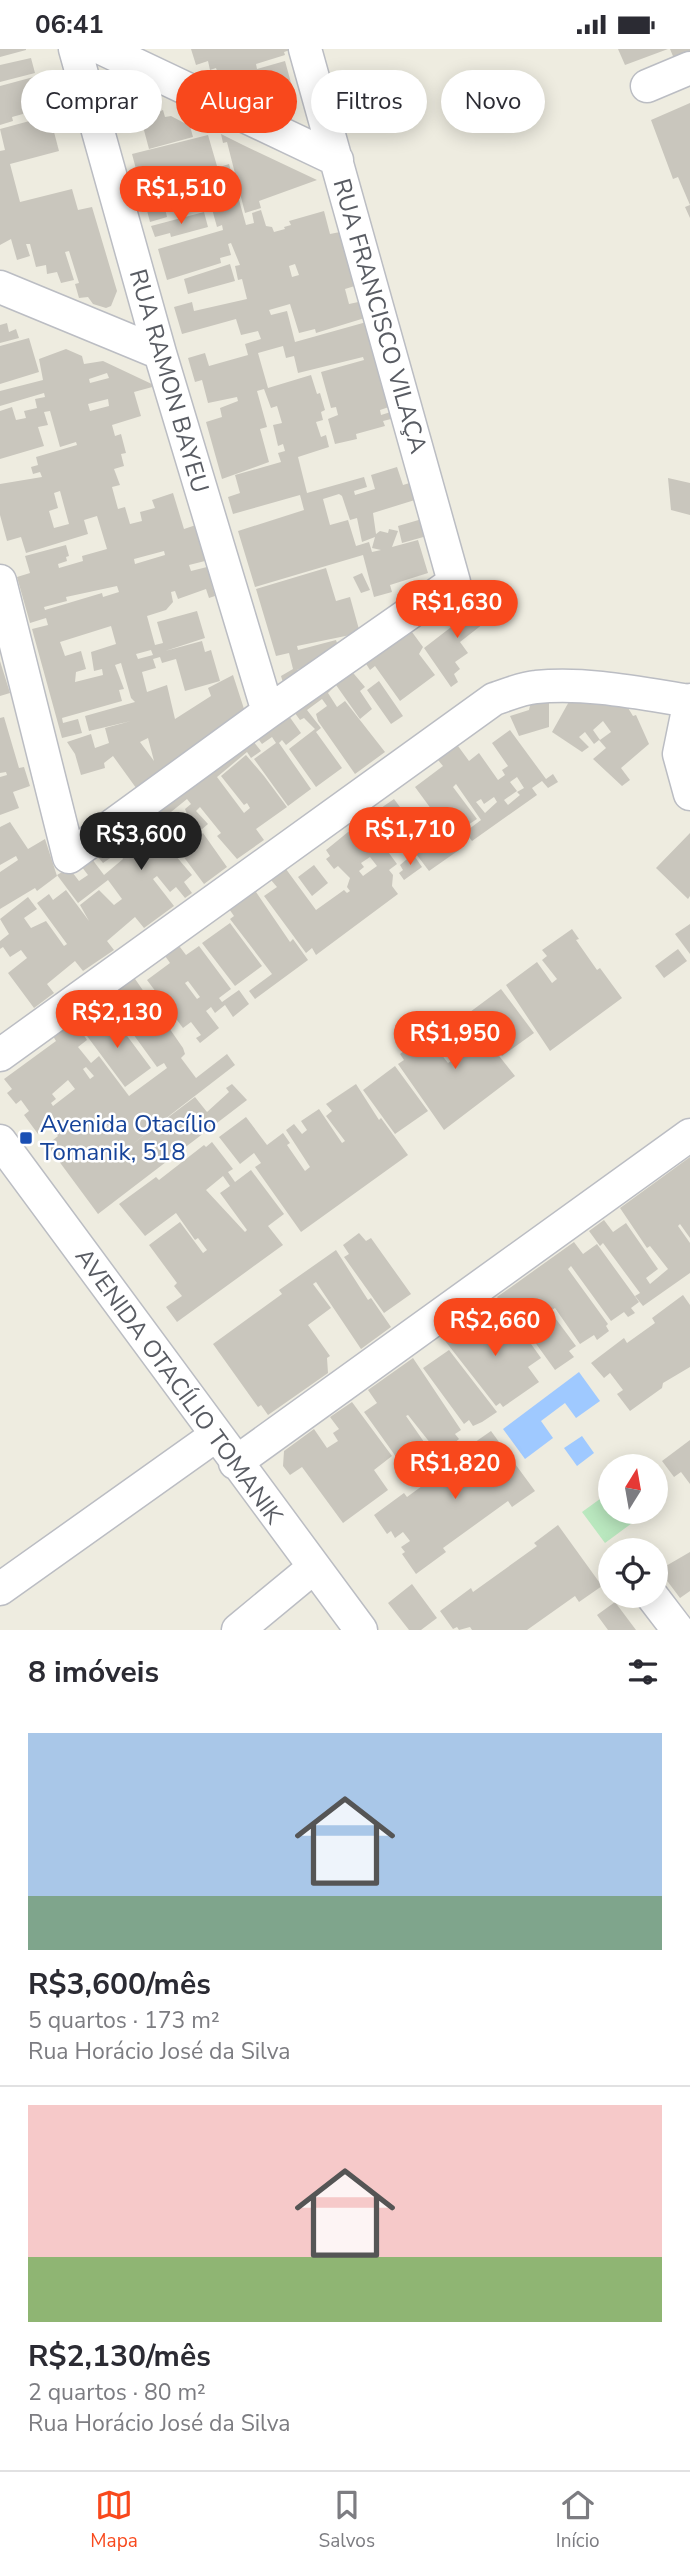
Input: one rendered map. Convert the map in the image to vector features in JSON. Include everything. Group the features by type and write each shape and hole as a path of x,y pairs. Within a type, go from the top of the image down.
{"street":[{"name":"RUA RAMON BAYEU","path":"75,49 160,353 268,712"},
{"path":"103,49 337,160"},
{"name":"RUA FRANCISCO VILAÇA","path":"268,712 454,582 305,49"},
{"path":"647,86 690,68"},
{"path":"0,287 160,353"},
{"path":"0,581 69,857 268,712"},
{"path":"0,1055 494,699 534,687 570,687 606,688 690,701 679,754 690,794"},
{"path":"235,1463 690,1135"},
{"name":"AVENIDA OTACÍLIO TOMANIK","path":"0,1141 215,1436 361,1630"},
{"path":"0,1589 215,1436"},
{"path":"237,1630 313,1568"},
{"path":"661,1608 678,1630"}],"green space":[{"path":"598,1500 598,1524 631,1524 612,1538 601,1538 582,1512"}],"water":[{"path":"579,1372 600,1401 576,1418 565,1403 541,1421 553,1438 525,1459 503,1429"},
{"path":"582,1436 594,1453 577,1466 564,1448"}],"building":[{"path":"0,49 26,49 26,50 0,57"},
{"path":"191,49 293,49 284,52 285,55 256,64 257,69 285,61 287,70 210,70 208,61 196,65"},
{"path":"618,49 668,49 625,65"},
{"path":"670,49 690,49 690,55 675,61"},
{"path":"31,58 34,70 21,70 21,77 0,82 0,65"},
{"path":"21,80 21,115 12,117 13,121 0,125 0,86"},
{"path":"690,103 690,205 678,177 673,179 651,120"},
{"path":"162,110 165,117 176,119 176,133 192,133 193,137 149,149 145,133 162,133"},
{"path":"21,123 21,133 54,133 59,151 10,164 20,202 72,189 78,210 92,207 117,291 111,306 106,308 93,304 88,297 79,298 75,284 79,283 69,251 65,252 74,280 61,283 57,272 47,274 46,265 36,267 30,244 26,244 30,256 17,260 11,239 0,245 0,151 5,150 0,129"},
{"path":"221,134 317,180 259,201 261,208 245,213 227,142 223,143"},
{"path":"208,135 217,166 159,182 167,217 150,222 132,154"},
{"path":"229,164 246,225 254,223 252,213 261,210 266,226 272,227 274,232 291,225 289,221 324,211 330,234 340,232 358,285 345,289 349,304 363,301 368,317 316,333 315,329 299,333 290,304 269,310 271,315 287,311 295,342 370,321 392,406 380,410 381,415 394,411 395,418 383,421 385,426 356,434 357,439 335,444 328,419 338,415 336,407 331,408 321,372 364,360 363,357 298,373 294,356 286,358 283,346 258,353 268,388 311,375 317,394 320,393 325,410 321,412 323,420 316,422 321,437 326,435 329,447 298,457 307,493 364,477 367,487 354,491 355,495 375,489 371,475 397,467 403,485 413,482 418,499 373,513 376,534 380,531 388,533 389,529 398,531 392,547 418,540 428,573 390,585 392,592 374,597 363,555 255,587 238,531 304,510 300,495 233,514 228,497 240,493 235,475 281,462 278,453 285,451 283,444 278,446 273,425 282,423 277,406 271,408 264,389 257,391 267,427 260,429 269,462 222,479 206,422 222,417 220,408 238,401 237,397 208,403 202,380 195,382 188,358 205,353 209,366 248,355 245,344 261,339 258,331 241,335 236,319 182,334 174,307 192,302 194,311 247,299 242,279 238,280 235,266 240,265 231,243 228,244 231,255 220,258 221,263 167,280 158,249 223,230 222,225 217,227 212,209 234,203 234,199 216,204 211,184 205,185 201,173","holes":["295,264 299,275 292,277 289,266","339,494 350,520 357,518 362,542 375,537 372,548 381,550 372,552 369,542 356,546 348,520 330,525 323,499"]},
{"path":"690,205 690,218 685,207"},
{"path":"204,212 208,227 171,237 170,233 155,237 151,226"},
{"path":"230,264 235,281 188,294 184,279"},
{"path":"7,323 9,332 16,329 19,338 0,343 0,325"},
{"path":"29,338 39,372 0,384 0,346"},
{"path":"66,349 82,356 84,364 103,361 156,386 134,392 141,416 112,425 115,436 121,434 126,453 121,454 124,466 114,469 120,485 112,487 118,509 125,507 130,524 142,521 140,512 155,508 152,500 173,493 184,529 196,525 205,561 189,565 191,571 207,567 215,596 209,598 206,589 178,599 175,591 171,592 173,602 166,610 147,616 155,645 163,643 157,622 197,611 205,638 165,651 202,641 205,652 211,650 220,681 185,691 176,659 162,663 160,657 153,659 156,668 142,672 147,692 167,685 175,719 211,696 208,688 233,675 246,715 139,792 113,756 104,763 105,768 81,775 75,754 67,742 91,734 95,748 109,743 105,728 131,721 89,731 85,716 135,702 131,698 121,663 115,665 124,689 119,690 122,701 62,718 63,723 78,719 82,733 62,738 32,629 48,625 46,618 30,623 17,577 30,573 25,556 66,545 69,556 66,557 67,561 58,564 59,568 83,561 82,556 107,549 97,516 84,520 88,534 26,553 21,537 7,541 0,515 0,484 42,477 40,472 33,474 31,467 38,465 36,457 77,445 76,442 60,447 50,411 44,412 48,425 38,427 44,446 0,459 0,411 12,407 16,420 26,418 24,411 37,408 35,399 45,397 44,393 0,406 0,391 43,380 39,359","holes":["107,373 109,378 90,383 89,379","108,399 109,406 90,411 88,404","60,491 69,524 54,528 49,511 58,508 54,493","164,551 165,555 135,564 134,559","117,586 119,592 103,597 102,593 45,610 44,607 67,601 66,597","111,626 116,644 91,652 94,671 102,669 103,675 75,682 76,672 86,669 81,651 65,656 60,642","151,650 153,655 138,659 136,654","148,738 154,761 140,742"]},
{"path":"668,478 690,483 690,515 671,510"},
{"path":"422,519 427,536 402,543 398,526"},
{"path":"326,568 336,601 350,597 360,633 297,646 298,650 336,640 339,649 328,657 297,670 302,676 285,689 281,676 293,669 289,653 276,656 256,589"},
{"path":"362,573 370,590 361,593 353,577"},
{"path":"488,601 497,613 460,642 468,653 455,662 460,669 454,674 458,682 451,687 424,648 459,621 453,613 463,606 468,612"},
{"path":"404,621 423,647 419,654 435,675 400,701 375,666 370,670 359,653"},
{"path":"0,661 10,693 0,696"},
{"path":"349,668 365,687 360,691 372,709 360,719 336,685 328,693 337,707 345,701 385,752 355,774 318,721 316,714 327,706 322,699 307,710 321,728 316,732 342,768 316,787 289,749 315,729 304,718 300,720 289,705"},
{"path":"379,681 403,716 391,724 367,690"},
{"path":"598,691 625,703 633,716 636,715 649,744 621,768 630,780 622,786 593,759 606,748 599,740 594,744 585,732 579,737 589,747 582,752 552,732 571,698 587,704","holes":["603,721 611,732 600,740 593,730"]},
{"path":"549,697 549,727 519,736 510,716 529,710 531,701"},
{"path":"284,709 301,733 286,745 282,740 279,743 311,789 288,806 254,759 276,743 272,737 262,744 253,732"},
{"path":"4,717 19,768 24,767 30,786 13,792 19,808 0,815 0,777 7,775 6,772 0,773 0,718"},
{"path":"510,730 546,779 553,774 558,782 548,788 542,781 532,788 537,795 472,841 465,832 481,820 456,784 453,787 477,819 451,836 415,787 443,766 438,760 458,746 469,761 479,753 498,780 505,775 502,770 508,766 492,743","holes":["517,777 524,788 517,792 520,795 508,805 504,800 517,791 510,782","494,797 497,802 485,813 476,802 481,799 484,804"]},
{"path":"249,736 261,751 251,758 247,752 217,777 244,813 250,808 247,803 244,805 221,776 246,755 287,807 256,829 264,840 237,859 217,836 221,833 200,807 196,811 208,824 201,830 187,814 185,809 191,804 187,799 171,812 193,842 203,833 227,867 204,884 180,852 175,855 192,875 184,882 192,893 185,898 176,887 170,892 157,876 153,879 174,906 144,928 135,917 107,941 114,950 83,971 75,961 47,984 54,993 34,1008 8,973 27,958 21,950 10,957 3,947 0,949 0,941 9,934 0,919 28,897 37,909 24,918 31,928 46,921 64,946 67,944 37,903 49,894 53,900 66,890 89,921 80,905 99,890 114,905 122,899 108,880 78,903 57,875 69,868 79,881 88,875 78,862 89,855 104,875 123,859 119,852 103,863 93,851","holes":["158,823 166,833 160,839 164,844 159,849 152,840 156,837 150,829"]},
{"path":"394,799 420,834 410,818 422,809 437,829 441,826 459,850 429,871 381,808"},
{"path":"364,819 397,864 389,870 393,875 392,886 398,894 316,955 312,948 306,953 264,896 277,887 271,880 256,892 290,942 293,939 308,960 255,999 249,991 272,974 230,919 234,916 227,906 283,865 316,910 344,890 347,893 350,891 347,887 350,878 338,866 334,869 326,859 330,856 326,850","holes":["370,857 377,866 363,876 359,871 364,867 361,863"]},
{"path":"10,822 28,849 45,839 57,876 37,891 35,888 0,909 0,872 18,860 16,856 0,865 0,827"},
{"path":"690,833 690,896 688,899 656,868"},
{"path":"413,854 422,867 404,880 399,873 403,870 400,865"},
{"path":"314,865 328,883 312,896 298,877"},
{"path":"230,923 262,966 235,986 202,943"},
{"path":"690,924 690,954 675,934"},
{"path":"572,929 579,939 576,940 597,970 600,968 622,998 550,1051 506,985 537,962 552,983 557,979 542,960 547,956 542,950"},
{"path":"177,943 186,955 199,946 231,989 219,998 222,1002 239,990 249,1004 233,1017 225,1005 215,1013 211,1007 206,1011 219,1028 200,1043 196,1038 201,1035 191,1022 183,1028 147,980 170,963 163,953","holes":["188,981 200,997 197,999 185,983"]},
{"path":"678,949 687,961 664,978 655,966"},
{"path":"133,976 183,1048 185,1054 181,1058 196,1078 227,1054 235,1065 130,1146 195,1097 207,1112 229,1092 226,1088 232,1084 247,1100 98,1214 47,1145 58,1136 49,1125 38,1134 24,1115 29,1111 21,1100 16,1104 7,1093 12,1089 4,1079 56,1041 53,1036 74,1020 87,1040 78,1047 91,1063 99,1056 129,1096 167,1068 164,1063 157,1067 115,1009 127,1000 118,988","holes":["86,1067 94,1076 90,1079 83,1069","68,1080 75,1089 53,1106 51,1103 56,1099 52,1094"]},
{"path":"501,989 534,1033 502,1056 470,1012"},
{"path":"107,1013 113,1017 151,1068 125,1087 87,1036 90,1033 86,1028"},
{"path":"466,1014 515,1076 444,1130 398,1064 404,1060 400,1054 419,1040 423,1046 430,1040 448,1063 451,1061 434,1038"},
{"path":"395,1066 428,1111 395,1134 363,1090"},
{"path":"356,1084 379,1120 381,1118 408,1155 301,1232 255,1167 261,1163 254,1153 240,1164 219,1137 246,1117 267,1145 283,1133 290,1143 287,1145 305,1171 310,1167 286,1130 294,1124 302,1134 307,1130 301,1121 319,1109 342,1143 345,1141 326,1116 332,1111 326,1104"},
{"path":"212,1142 233,1169 228,1172 235,1182 251,1170 284,1214 268,1226 283,1245 177,1322 166,1307 182,1296 174,1286 177,1283 149,1245 180,1222 203,1253 207,1250 198,1238 195,1240 176,1213 145,1236 119,1204 156,1177 159,1180 204,1145 206,1147","holes":["223,1176 230,1186 220,1193 247,1230 245,1232 206,1190"]},
{"path":"690,1157 690,1238 680,1224 678,1226 690,1243 690,1273 643,1306 635,1296 640,1293 603,1243 600,1246 589,1231 604,1220 613,1232 626,1223 658,1269 646,1278 650,1284 668,1269 650,1246 647,1248 620,1208"},
{"path":"359,1233 366,1241 371,1238 411,1294 384,1313 344,1257 349,1254 343,1245"},
{"path":"574,1242 583,1254 597,1244 639,1302 631,1308 635,1313 628,1317 624,1312 611,1321 571,1266 568,1269 608,1324 606,1326 609,1331 597,1340 594,1335 580,1344 555,1308 550,1311 576,1346 569,1351 574,1357 555,1370 511,1309 508,1312 497,1297"},
{"path":"336,1250 368,1300 371,1298 391,1327 361,1349 316,1282 313,1284 331,1308 308,1325 330,1356 327,1358 328,1373 268,1415 261,1405 258,1407 213,1344 282,1294 279,1290"},
{"path":"683,1295 690,1305 690,1367 663,1383 662,1388 630,1411 617,1394 623,1390 610,1373 604,1378 591,1363 624,1338 627,1343 655,1323 652,1318"},
{"path":"472,1315 488,1337 492,1316 513,1320 510,1332 524,1334 541,1358 528,1367 539,1382 503,1407 500,1403 496,1406 442,1337"},
{"path":"449,1350 497,1412 473,1426 469,1420 464,1424 423,1368"},
{"path":"413,1358 461,1430 455,1434 459,1439 452,1445 445,1449 442,1445 435,1449 408,1415 406,1416 431,1452 427,1455 431,1460 407,1477 401,1469 404,1468 364,1412 377,1403 368,1390"},
{"path":"352,1402 392,1456 374,1470 388,1490 343,1523 302,1467 290,1475 283,1466 284,1451 314,1429 327,1448 338,1441 333,1433 339,1429 330,1417"},
{"path":"491,1431 535,1491 512,1507 508,1501 443,1548 446,1552 416,1574 402,1554 405,1552 401,1547 410,1541 403,1532 395,1538 391,1531 387,1534 374,1515 404,1493 407,1497 470,1451 468,1447"},
{"path":"690,1440 690,1484 681,1472 674,1477 668,1469 668,1456"},
{"path":"558,1525 598,1580 598,1589 579,1602 575,1596 527,1630 472,1630 470,1627 453,1629 440,1611 471,1588 473,1592 537,1546 534,1543"},
{"path":"690,1552 690,1591 680,1598 668,1582 668,1565"},
{"path":"412,1584 437,1618 421,1630 409,1630 388,1603"},
{"path":"607,1608 620,1608 636,1630 608,1630 597,1615"}],"place":[{"name":"Avenida Otacílio Tomanik, 518","path":"26,1138"}]}
